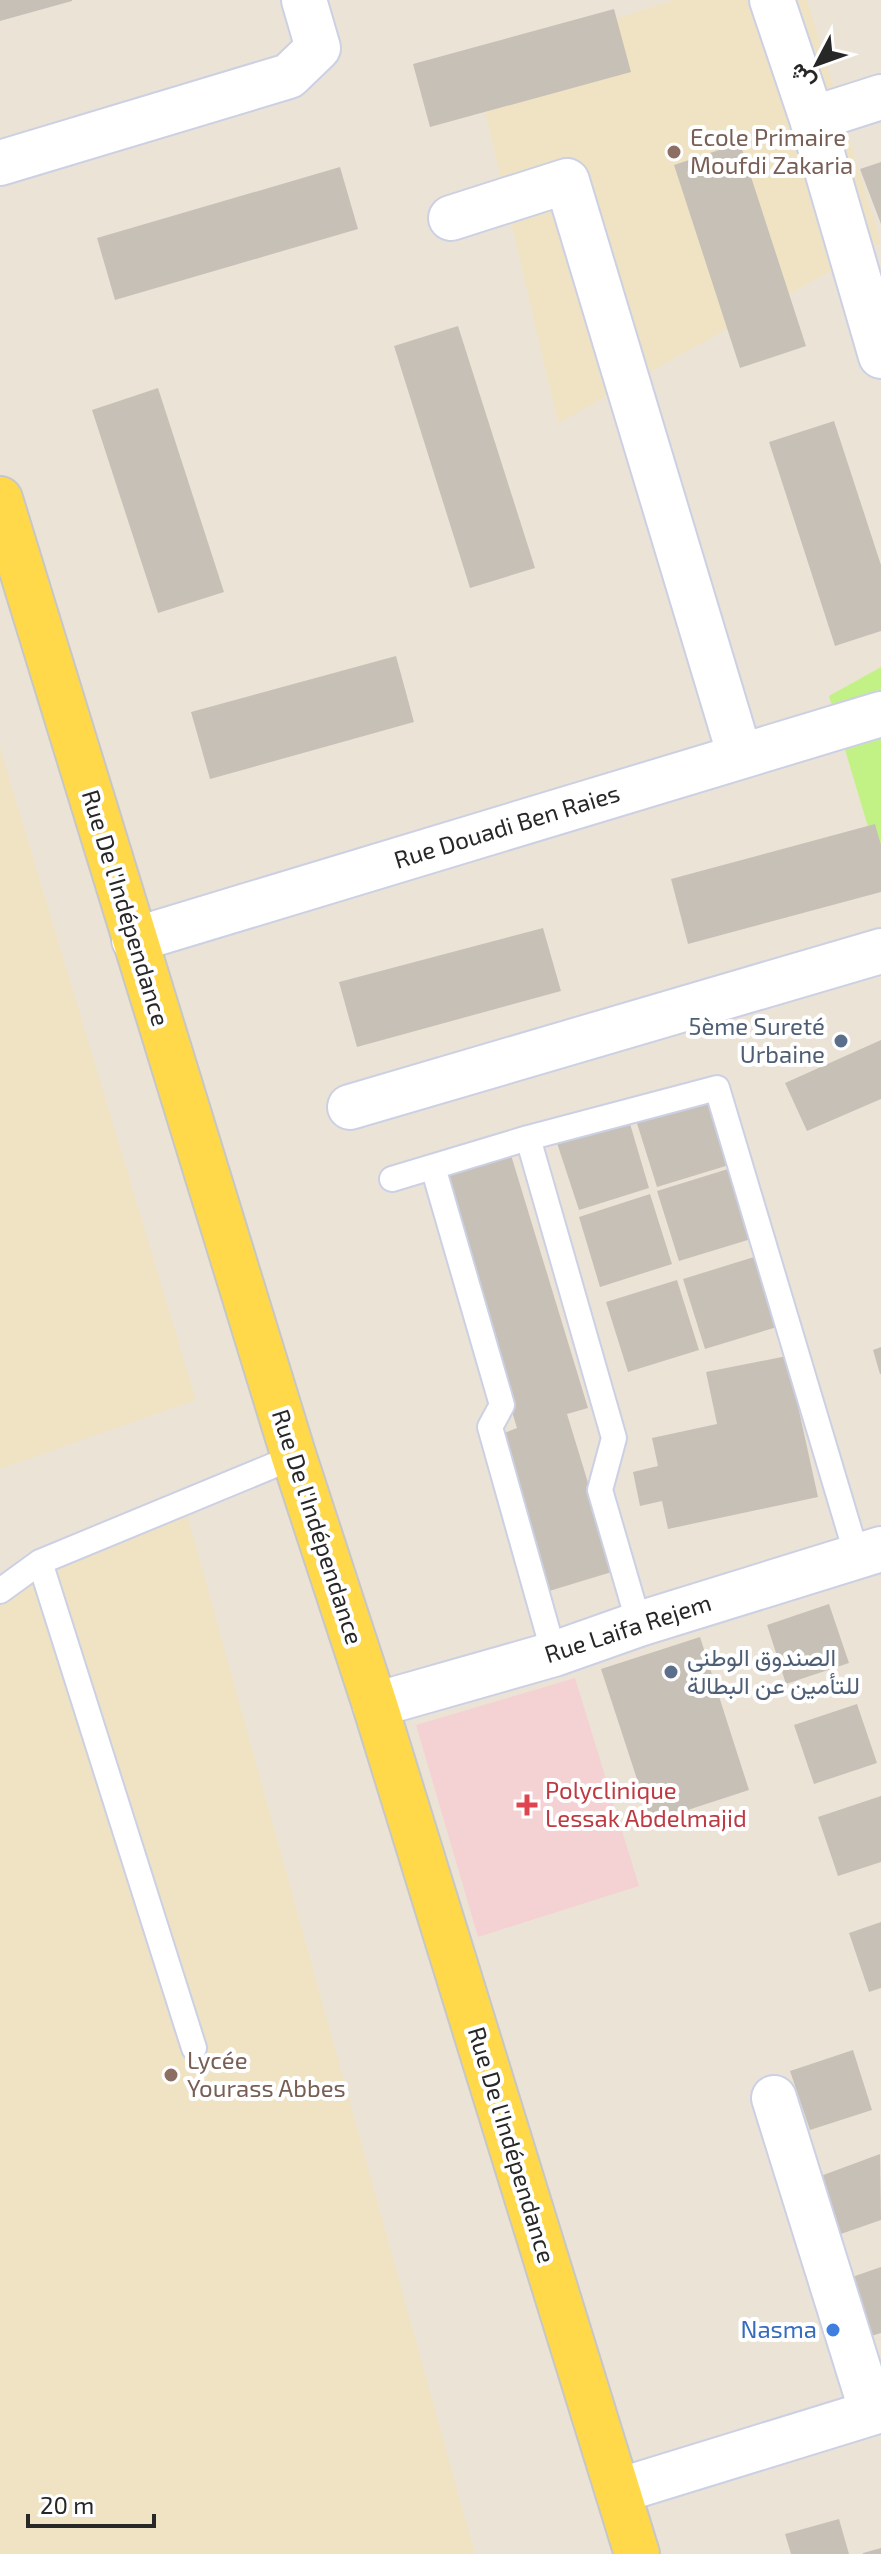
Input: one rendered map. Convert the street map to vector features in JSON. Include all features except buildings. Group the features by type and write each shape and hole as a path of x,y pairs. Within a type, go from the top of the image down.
{"main road":[{"name":"Rue De l'Indépendance","path":"0,499 294,1457 375,1705 637,2554"}],"street":[{"path":"0,163 289,76 318,48 304,0"},
{"path":"772,0 812,119 881,356"},
{"path":"812,119 881,97"},
{"path":"451,218 567,181 740,756"},
{"name":"Rue Douadi Ben Raies","path":"134,940 881,714"},
{"path":"350,1107 881,951"},
{"name":"Rue Laifa Rejem","path":"375,1705 554,1654 869,1552"},
{"path":"618,2491 877,2411 774,2098"}],"lane":[{"path":"392,1179 528,1138 717,1088 869,1552"},
{"path":"528,1138 614,1438 600,1490 639,1624"},
{"path":"433,1167 502,1405 490,1427 554,1654"},
{"path":"0,1591 40,1562 294,1457"},
{"path":"40,1562 194,2048"}],"shaded area":[{"name":"Ecole Primaire Moufdi Zakaria","path":"675,0 807,0 881,243 558,423 474,63"},
{"path":"0,747 196,1400 0,1469"},
{"name":"Lycée Yourass Abbes","path":"181,1492 475,2554 0,2554 0,1596"},
{"name":"Polyclinique Lessak Abdelmajid","path":"575,1678 639,1886 478,1937 416,1725"}],"green space":[{"path":"881,667 881,856 877,857 829,696"}],"place":[{"name":"Ecole Primaire Moufdi Zakaria","path":"674,152"},
{"name":"5ème Sureté Urbaine","path":"841,1041"},
{"name":"الصندوق الوطني للتأمين عن البطالة","path":"671,1672"},
{"name":"Polyclinique Lessak Abdelmajid","path":"527,1805"},
{"name":"Lycée Yourass Abbes","path":"171,2075"},
{"name":"Nasma","path":"833,2330"}]}
